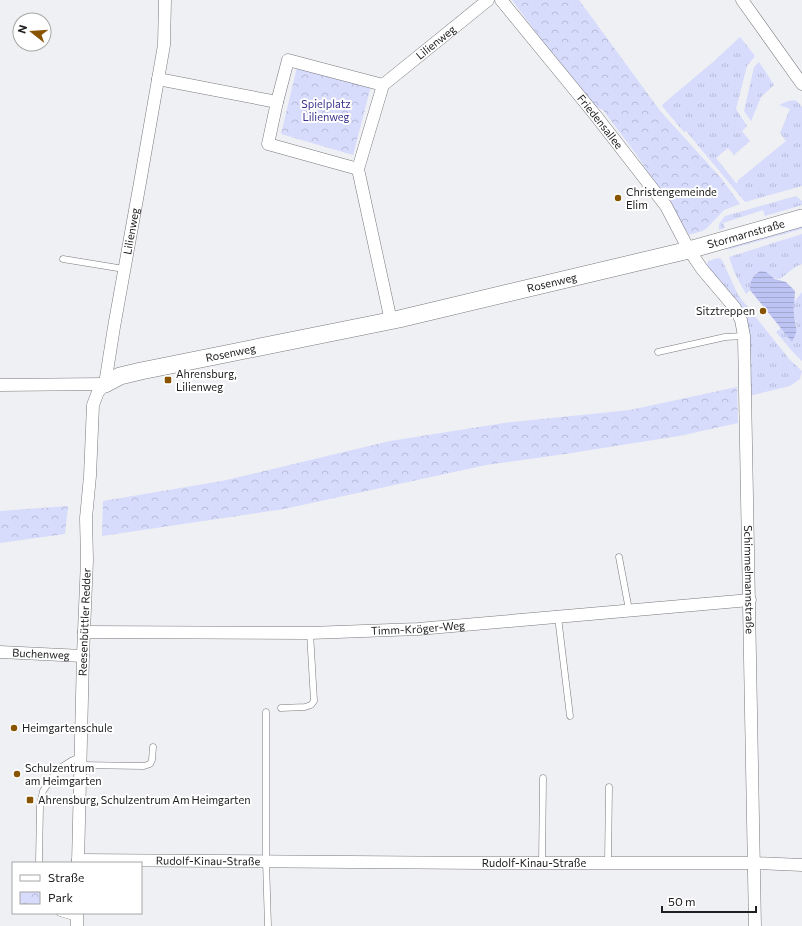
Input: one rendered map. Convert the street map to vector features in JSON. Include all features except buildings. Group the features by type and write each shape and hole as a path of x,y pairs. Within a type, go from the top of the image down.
{"street":[{"name":"Lilienweg","path":"105,384 164,45 165,0"},
{"name":"Lilienweg","path":"384,85 488,0"},
{"name":"Friedensallee","path":"502,0 596,116 666,206 689,250"},
{"path":"742,0 802,84"},
{"path":"358,169 268,144 288,60 384,85 358,169 391,321"},
{"path":"158,79 277,102"},
{"name":"Stormarnstraße","path":"689,250 802,218"},
{"name":"Rosenweg","path":"0,385 105,384 120,376 141,371 391,321 689,250"},
{"name":"Schimmelmannstraße","path":"689,250 702,269 735,308 741,320 744,336 755,926"},
{"name":"Reesenbüttler Redder","path":"78,861 87,560 86,518 94,405 98,392 105,384"},
{"name":"Timm-Kröger-Weg","path":"84,632 310,633 418,629 750,600"},
{"name":"Buchenweg","path":"0,652 83,656"},
{"name":"Rudolf-Kinau-Straße","path":"78,861 608,862 754,863 802,865"}],"lane":[{"path":"63,259 124,269"},
{"path":"658,352 725,337 744,336"},
{"path":"619,557 629,610"},
{"path":"558,617 570,716"},
{"path":"281,708 305,707 311,705 314,701 310,633"},
{"name":"Rudolf-Kinau-Straße","path":"266,712 266,861"},
{"path":"39,862 40,805 43,791 57,770 71,761 144,766 150,764 152,760 153,747"},
{"path":"542,778 542,863"},
{"path":"608,862 609,787"},
{"path":"266,861 268,926"},
{"path":"63,914 77,919"}],"green space":[{"path":"512,0 579,0 661,112 721,178 740,204 724,210 707,228 689,235 636,154 603,110 596,107 553,55"},
{"path":"740,37 755,56 747,66 736,109 747,126 742,131 750,141 734,155 728,148 716,158 736,183 738,183 737,181 786,141 780,133 790,109 779,105 794,100 797,101 802,107 802,186 745,202 686,131 684,132 662,106"},
{"path":"759,62 774,85 761,97 751,121 744,111 754,67"},
{"name":"Spielplatz Lilienweg","path":"297,67 371,86 353,155 281,134"},
{"path":"796,196 802,201 802,205 765,216 763,210 723,223 725,228 719,230 719,224 725,216"},
{"path":"802,224 802,229 730,249 725,249 725,247"},
{"path":"802,234 802,264 795,267 780,279 757,272 752,278 750,290 746,294 735,274 729,257"},
{"path":"718,258 723,262 738,295 790,360 802,371 800,379 790,386 749,396 747,340 707,265 708,261"},
{"path":"802,292 802,361 776,332 781,328 792,341 797,327 794,316 794,302"},
{"path":"737,387 738,423 679,436 486,465 284,509 102,536 103,501 222,481 390,441 504,423 630,410"},
{"path":"68,506 65,534 0,543 0,511"}],"shaded area":[{"path":"761,271 766,272 775,279 786,282 795,291 794,311 796,330 792,342 750,290 752,279 755,274"}],"place":[{"name":"Christengemeinde Elim","path":"618,198"},
{"name":"Sitztreppen","path":"763,311"},
{"name":"Ahrensburg, Lilienweg","path":"168,380"},
{"name":"Heimgartenschule","path":"14,728"},
{"name":"Schulzentrum am Heimgarten","path":"17,774"},
{"name":"Ahrensburg, Schulzentrum Am Heimgarten","path":"30,800"}]}
